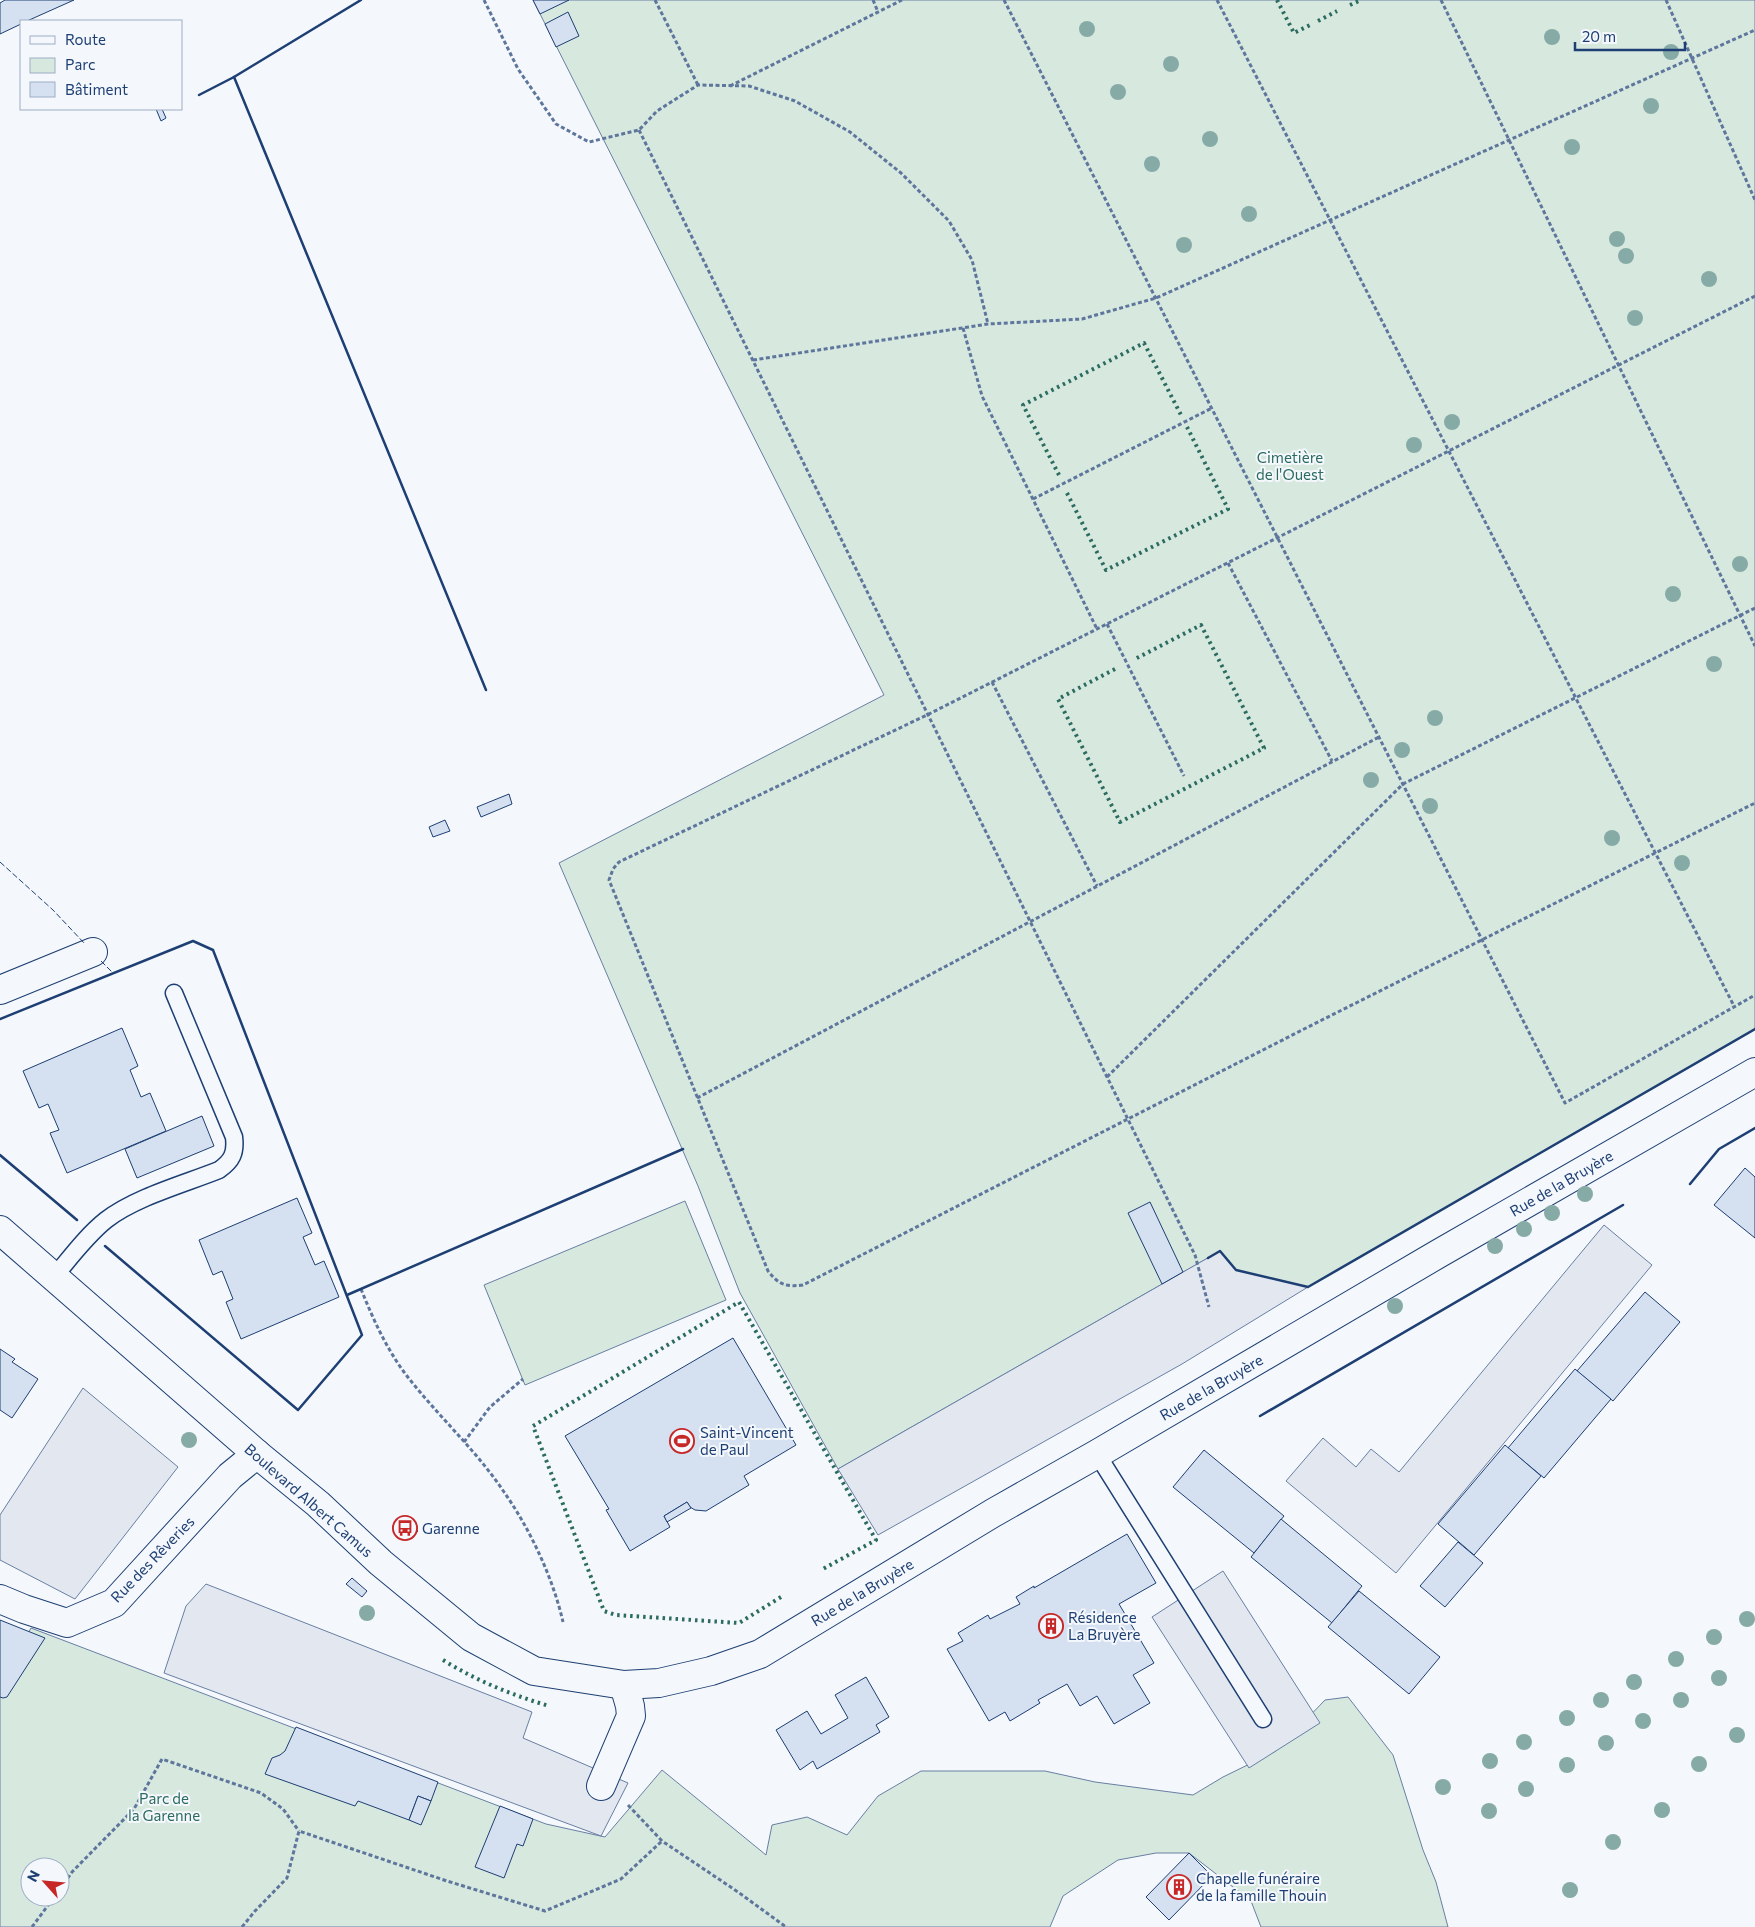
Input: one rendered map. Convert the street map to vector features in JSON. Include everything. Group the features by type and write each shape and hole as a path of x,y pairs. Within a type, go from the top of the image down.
{"street":[{"path":"0,990 93,952"},
{"name":"Rue de la Bruyère","path":"659,1683 711,1671 760,1654 993,1513 1098,1454 1438,1254 1755,1072"},
{"name":"Boulevard Albert Camus","path":"0,1230 257,1454 318,1504 381,1563 471,1637 534,1672 624,1685 659,1683"},
{"name":"Rue des Rêveries","path":"0,1599 67,1623 114,1602 230,1476 257,1454"},
{"path":"601,1786 631,1716 624,1685"}],"lane":[{"path":"54,1277 106,1221 133,1204 219,1170 228,1164 233,1156 235,1147 234,1137 174,993"},
{"path":"1098,1454 1263,1718"}],"path":[{"path":"484,0 518,69 556,124 590,142 639,130 657,111 698,85 749,86 795,101 850,132 901,173 949,221 972,260 988,324"},
{"path":"655,0 698,85"},
{"path":"872,0 878,12"},
{"path":"730,86 902,0"},
{"path":"1004,0 1565,1103 1755,994"},
{"path":"1217,0 1734,1006"},
{"path":"1441,0 1755,646"},
{"path":"1666,0 1755,200"},
{"path":"753,360 988,324 1082,319 1156,298 1755,30"},
{"path":"639,130 1195,1255 1209,1307"},
{"path":"1755,296 929,714 619,862 613,869 609,880 768,1271 775,1280 788,1287 803,1286 1128,1119 1755,803"},
{"path":"963,328 982,396 1097,629"},
{"path":"1033,499 1212,408"},
{"path":"1228,563 1332,761"},
{"path":"1107,1077 1402,784 1755,608"},
{"path":"1107,624 1184,776"},
{"path":"992,682 1097,886"},
{"path":"697,1098 1379,737"},
{"path":"361,1289 376,1326 406,1375 504,1491 528,1531 558,1600 563,1622"},
{"path":"464,1442 490,1407 523,1379"},
{"path":"70,1875 134,1810 162,1759 261,1793 283,1809 299,1831 447,1882 545,1911 621,1879 662,1841"},
{"path":"601,1786 630,1807 662,1841 786,1927"},
{"path":"242,1927 287,1878 299,1831"},
{"path":"32,1927 47,1907"}],"green space":[{"name":"Cimetière de l'Ouest","path":"533,0 1755,0 1755,1029 1308,1287 1236,1270 1220,1251 838,1469 740,1293 698,1186 559,863 884,695"},
{"path":"685,1201 726,1300 525,1385 484,1285"},
{"name":"Parc de la Garenne","path":"31,1628 546,1824 605,1837 662,1770 766,1855 772,1825 807,1817 847,1835 878,1796 921,1771 1045,1771 1095,1782 1193,1795 1223,1777 1276,1751 1325,1700 1348,1697 1393,1755 1423,1850 1436,1882 1448,1927 1261,1927 1251,1901 1189,1853 1156,1853 1118,1860 1063,1896 1050,1927 0,1927 0,1684"}],"shaded area":[{"path":"1604,1225 1652,1265 1396,1573 1286,1481 1323,1438 1356,1467 1371,1449 1399,1472"},
{"path":"1220,1251 1236,1270 1308,1287 1182,1364 878,1535 838,1469"},
{"path":"83,1388 178,1467 75,1599 0,1560 0,1515"},
{"path":"1223,1571 1320,1723 1249,1768 1152,1617"},
{"path":"206,1584 532,1712 523,1738 628,1783 601,1836 164,1673 186,1606"}],"building":[{"path":"5,0 74,0 29,20 20,20 20,24 0,34 0,3"},
{"path":"533,0 569,0 540,14"},
{"path":"568,12 579,36 556,47 545,24"},
{"path":"156,110 162,110 166,118 161,121"},
{"path":"509,794 512,804 481,817 477,807"},
{"path":"445,820 450,831 433,837 429,827"},
{"path":"122,1028 138,1066 130,1070 141,1097 150,1093 166,1131 67,1173 50,1133 59,1130 48,1104 39,1108 23,1071"},
{"path":"202,1116 214,1146 137,1178 125,1149"},
{"path":"1745,1168 1755,1177 1755,1238 1714,1205"},
{"path":"297,1198 312,1233 303,1237 315,1265 324,1261 339,1297 241,1339 226,1302 233,1299 222,1271 213,1275 199,1240"},
{"path":"1150,1202 1183,1272 1162,1284 1128,1213"},
{"path":"1645,1292 1680,1322 1613,1401 1577,1371"},
{"path":"733,1338 796,1445 744,1476 749,1485 706,1511 695,1510 687,1502 664,1516 670,1527 630,1551 606,1510 609,1509 565,1436"},
{"path":"0,1349 15,1359 12,1362 38,1379 12,1418 0,1410"},
{"path":"1575,1369 1611,1399 1544,1478 1508,1448"},
{"path":"1505,1445 1541,1476 1474,1555 1438,1524"},
{"path":"1204,1450 1284,1516 1254,1553 1173,1487"},
{"path":"687,1502 691,1508 667,1522 664,1516"},
{"path":"399,1517 418,1531 411,1538 394,1524"},
{"path":"1281,1519 1362,1586 1332,1623 1251,1557"},
{"name":"Résidence La Bruyère","path":"1127,1534 1156,1583 1119,1604 1154,1663 1133,1675 1150,1703 1114,1724 1097,1696 1080,1706 1067,1684 1038,1700 1040,1703 1010,1721 1005,1712 989,1721 947,1649 963,1641 958,1633 988,1615 990,1619 1020,1604 1016,1597"},
{"path":"1458,1542 1483,1563 1445,1607 1420,1586"},
{"path":"352,1578 367,1591 362,1597 346,1584"},
{"path":"1359,1591 1440,1657 1409,1694 1328,1627"},
{"path":"0,1620 45,1638 7,1697 3,1698 0,1697"},
{"path":"866,1677 889,1717 876,1725 880,1732 817,1769 813,1761 800,1770 776,1730 807,1711 821,1734 848,1718 835,1695"},
{"path":"296,1727 438,1782 431,1801 418,1796 409,1820 358,1801 355,1806 265,1774 272,1758 285,1751"},
{"path":"418,1796 431,1801 421,1825 409,1820"},
{"path":"500,1806 533,1819 523,1846 517,1844 504,1878 475,1867"},
{"name":"Chapelle funéraire de la famille Thouin","path":"1189,1853 1212,1876 1169,1920 1146,1897"}],"hedge":[{"path":"1277,0 1294,33 1312,24"},
{"path":"1350,5 1361,0"},
{"path":"1318,21 1337,11"},
{"path":"1059,475 1023,405 1144,343 1182,417"},
{"path":"1067,493 1106,570 1228,509 1187,427"},
{"path":"1115,669 1058,699 1120,822 1264,748 1201,625 1135,659"},
{"path":"781,1597 739,1623 616,1615 604,1611 533,1426 739,1302 876,1540 821,1570"},
{"path":"443,1660 495,1687 549,1706"}],"fence":[{"path":"0,862 53,910 85,944"},
{"path":"101,961 113,973"}],"wall":[{"path":"199,95 234,77 361,0"},
{"path":"234,77 486,690"},
{"path":"0,1019 193,941 213,950 362,1335 298,1410 105,1246"},
{"path":"1208,1258 1220,1251 1236,1270 1308,1287 1755,1029"},
{"path":"1690,1184 1719,1149 1755,1128"},
{"path":"347,1295 683,1149"},
{"path":"0,1155 77,1220"},
{"path":"1260,1416 1623,1205"}],"place":[{"name":"Saint-Vincent de Paul","path":"682,1441"},
{"name":"Garenne","path":"405,1528"},
{"name":"Résidence La Bruyère","path":"1051,1626"},
{"name":"Chapelle funéraire de la famille Thouin","path":"1179,1887"}]}
